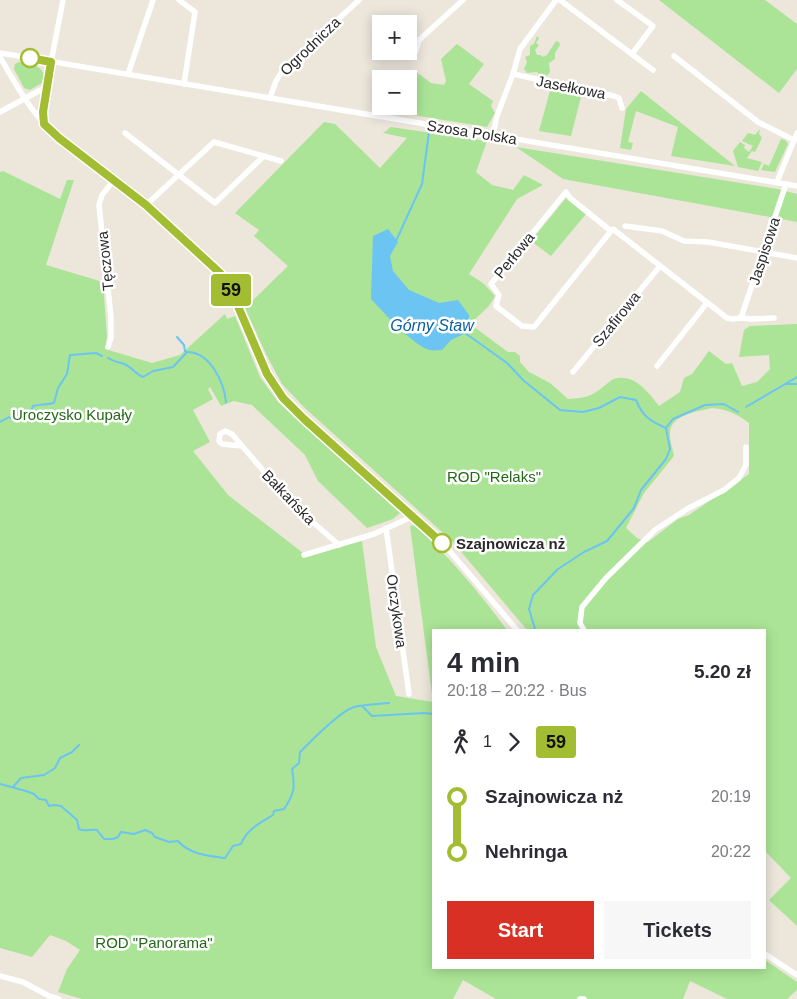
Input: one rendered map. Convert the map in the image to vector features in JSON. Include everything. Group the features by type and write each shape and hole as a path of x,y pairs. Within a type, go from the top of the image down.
{"street":[{"path":"44,124 43,108 64,0"},
{"path":"128,74 153,0"},
{"path":"180,0 194,12 184,84"},
{"name":"Ogrodnicza","path":"270,98 276,81 283,70 359,0"},
{"path":"417,47 419,40 463,0"},
{"path":"617,0 652,26 632,54"},
{"path":"493,135 495,121 513,74 520,49 561,1 654,70"},
{"name":"Szosa Polska","path":"0,53 797,186"},
{"path":"674,56 758,122 796,136 777,182"},
{"path":"0,57 25,98 44,124 59,138 146,205 226,280 261,363 287,402 447,548 516,629"},
{"name":"Jasełkowa","path":"513,74 614,96 620,101 622,108"},
{"path":"0,112 48,86"},
{"path":"36,114 40,113 43,108"},
{"path":"125,133 215,203 264,156"},
{"path":"146,205 214,142 281,161"},
{"name":"Tęczowa","path":"108,347 111,338 111,317 99,205 102,195 114,180"},
{"name":"Jaspisowa","path":"740,318 786,184"},
{"name":"Perłowa","path":"611,231 534,327 522,326 496,306 499,295 491,284 566,192 570,198 611,231 613,229 727,318 774,318"},
{"path":"625,226 662,231 684,241 708,242 797,258"},
{"name":"Szafirowa","path":"573,372 660,266"},
{"path":"658,366 707,303"},
{"name":"Bałkańska","path":"242,446 290,502 339,545"},
{"path":"584,629 580,622 582,607 606,578 655,530 687,509 724,490 740,478 746,465 746,447"},
{"path":"304,555 374,534 407,519 410,514"},
{"name":"Orczykowa","path":"386,528 409,694"},
{"path":"766,955 797,975"},
{"path":"0,976 23,982 49,996 59,999"}],"green space":[{"path":"659,0 765,0 797,24 797,69 779,93"},
{"path":"537,36 539,38 536,43 539,45 535,50 537,55 543,57 547,55 556,41 560,45 555,53 555,59 549,63 550,72 546,77 542,77 537,72 527,73 524,69 527,62 525,57 530,55 530,46 534,44"},
{"path":"457,44 484,64 469,84 493,101 491,106 495,113 487,127 412,115 417,115 417,72 431,83 444,85 446,81 441,59"},
{"path":"19,62 40,68 44,74 42,83 30,90 24,88 14,69 15,64"},
{"path":"551,87 582,93 571,136 539,131"},
{"path":"641,91 735,166 671,156 678,127 636,111 628,142 633,143 631,150 620,148 626,109"},
{"name":"ROD \"Relaks\"","path":"324,122 335,124 380,168 407,138 383,133 391,127 487,141 476,172 492,185 513,190 524,175 543,185 517,199 469,274 483,283 495,296 489,306 470,324 508,352 515,352 520,356 520,362 529,372 550,383 568,399 588,396 613,380 621,378 634,381 640,385 659,406 680,392 684,378 692,374 709,351 726,364 732,363 742,386 757,382 770,369 769,355 739,357 744,330 750,326 797,324 797,926 769,900 791,878 766,852 766,629 526,629 452,541 305,408 282,384 245,308 288,266 254,236 259,230 235,213","holes":["712,408 722,409 749,423 749,474 689,515 678,519 648,542 637,538 626,528 644,493 674,456 670,439 671,427 686,415"]},
{"path":"760,129 759,134 762,138 755,152 752,151 747,158 762,162 758,171 738,167 733,151 740,142 745,145 744,148 749,152 753,146 742,141 748,133 755,135"},
{"path":"781,139 785,140 788,144 775,172 761,170 764,164 769,166"},
{"path":"516,147 778,189 797,194 797,222 563,179"},
{"path":"3,171 60,199 67,180 74,180 46,265 103,282 107,336 105,349 152,363 180,355 225,314 227,319 235,316 260,377 278,402 400,513 393,519 367,528 318,481 305,455 252,405 234,401 221,406 210,387 208,389 213,399 193,410 210,442 193,451 228,495 303,553 304,557 362,541 376,647 396,696 432,702 432,969 766,969 766,961 797,982 797,990 787,999 727,999 690,981 683,999 496,999 463,980 453,999 82,999 58,992 67,969 80,950 66,941 50,935 32,957 0,948 0,172"},
{"path":"566,198 586,214 551,256 531,241"},
{"path":"414,525 427,537 474,588 506,629 432,629 432,694 410,526"}],"water":[{"name":"Górny Staw","path":"388,229 398,242 390,256 393,271 409,290 439,303 458,300 469,315 468,332 451,340 442,350 430,350 416,343 371,299 373,236"}],"waterway":[{"path":"396,241 422,184 429,132"},
{"path":"465,333 507,363 523,380 560,410 583,412 599,408 620,397 636,400 641,411 648,418 666,428"},
{"path":"108,358 127,365 143,377 153,371 173,367 187,352 177,337"},
{"path":"187,352 195,353 209,363 219,377 226,402"},
{"path":"0,422 9,417 18,421 30,414 33,406 54,403 58,388 67,374 70,355 96,353 102,356"},
{"path":"746,407 797,377"},
{"path":"787,384 797,384"},
{"path":"535,629 529,609 533,595 558,569 584,552 607,541 634,508 641,490 666,459 670,449 666,428 673,419 705,405 724,404 738,412"},
{"path":"0,784 34,794 39,799 46,800 49,806 61,806 77,820 79,829 97,830 104,839 118,837 121,832 134,834 145,830 152,833 155,837 169,842 178,841 193,852 225,858 233,846 241,844 254,827 273,815 274,811 284,809 293,790 292,769 299,763 300,752 318,734 341,714 354,707 389,703"},
{"path":"363,707 372,716 432,714"},
{"path":"13,787 21,778 44,775 55,768 60,758 72,752 79,745"}],"bus line":[{"name":"59","path":"30,58 51,62 43,112 44,124 59,138 146,205 217,270 226,280 267,374 283,398 442,543"}],"place":[{"name":"Szajnowicza nż","path":"442,543"}],"park label":[{"name":"Uroczysko Kupały","path":"72,414"},
{"name":"ROD \"Panorama\"","path":"154,942"}]}
